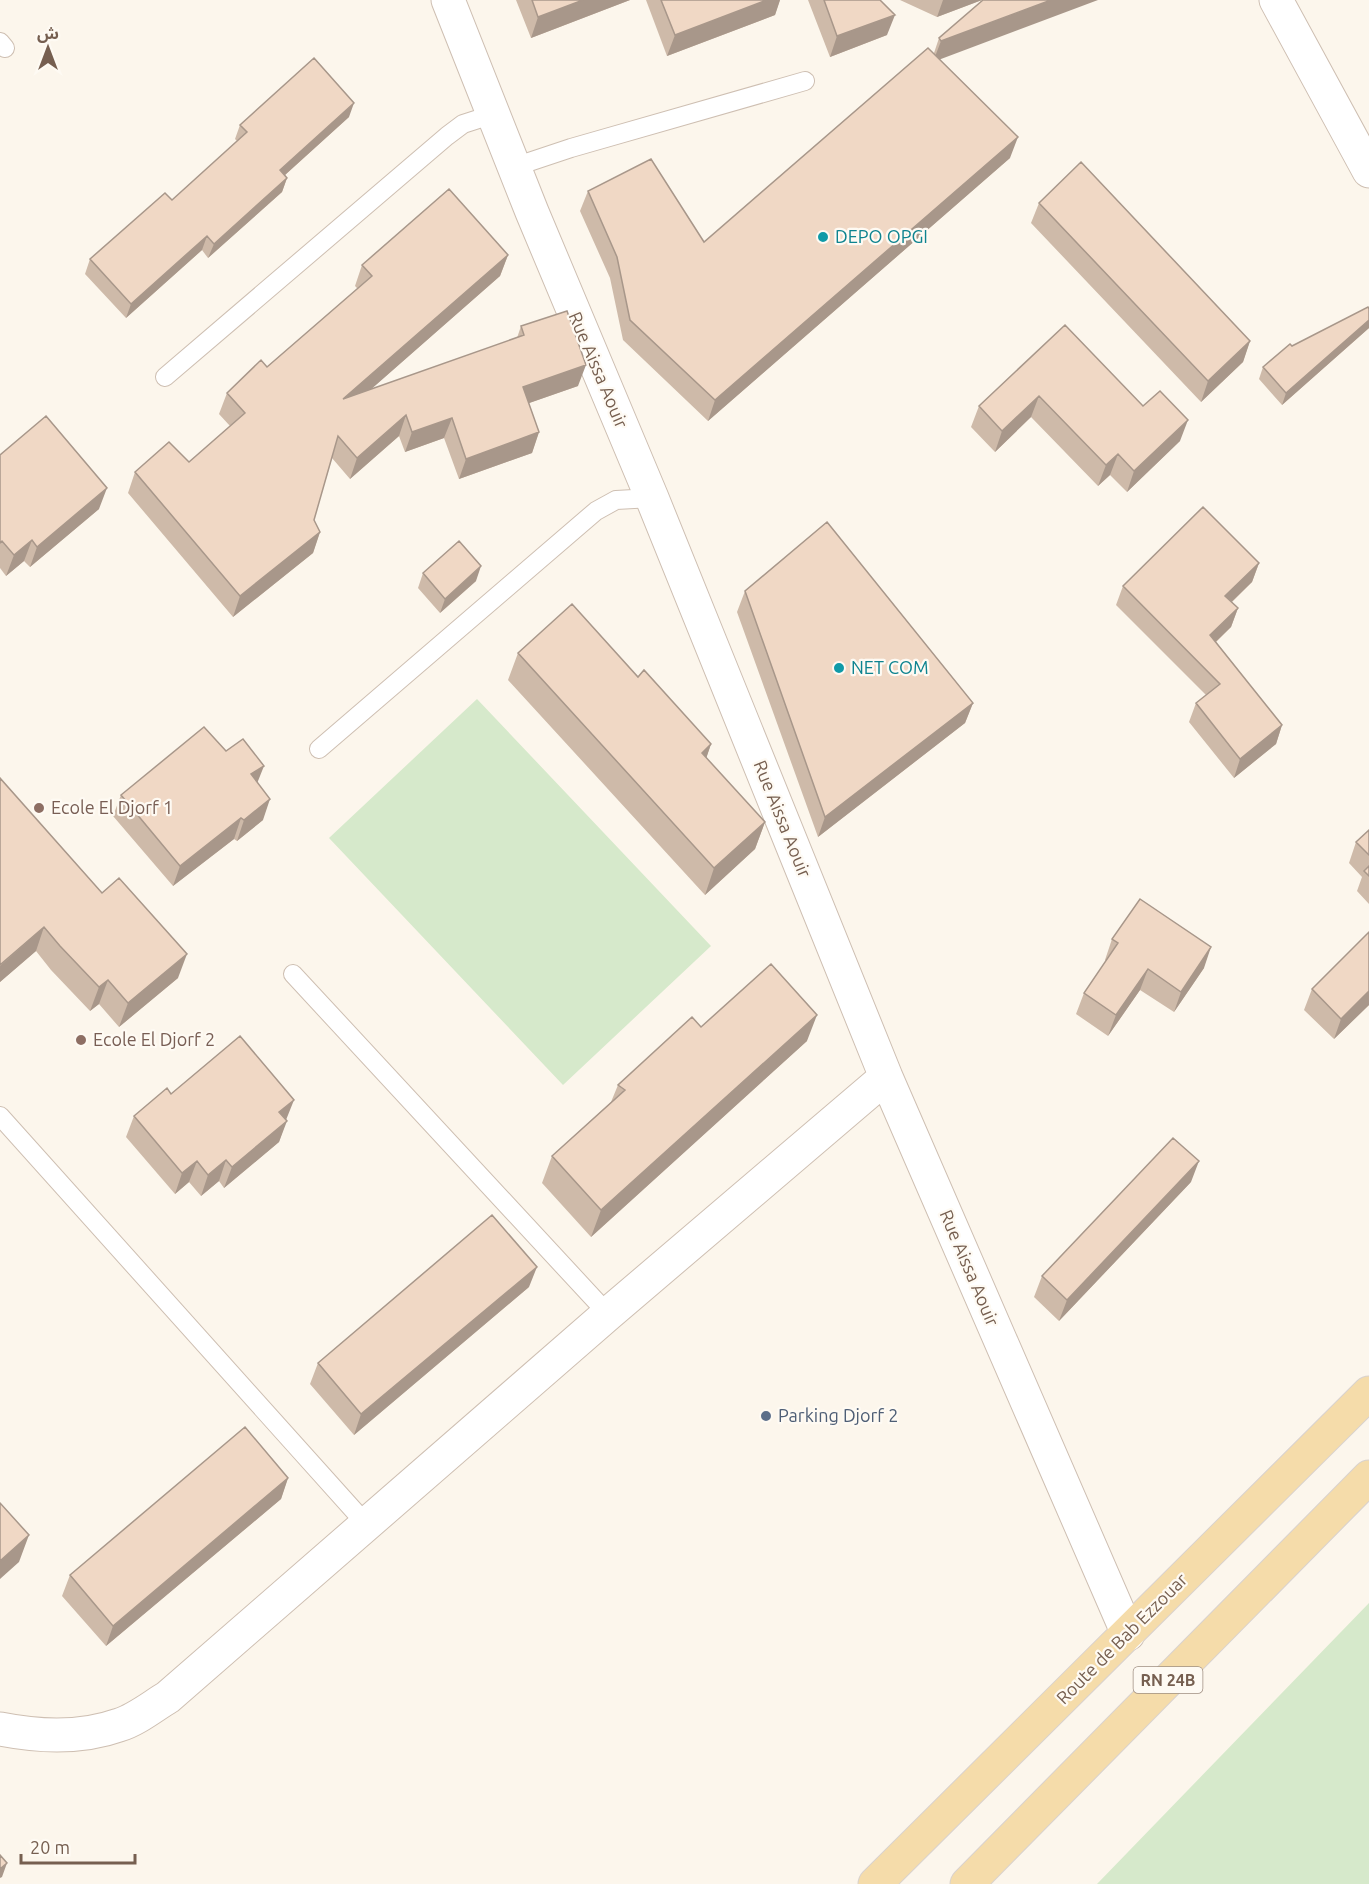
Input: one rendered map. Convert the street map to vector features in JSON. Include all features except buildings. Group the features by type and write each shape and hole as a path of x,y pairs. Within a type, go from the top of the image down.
{"main road":[{"name":"Route de Bab Ezzouar","path":"875,1884 1369,1393"},
{"name":"RN 24B","path":"967,1884 1369,1477"}],"street":[{"name":"Rue Aissa Aouir","path":"448,0 886,1077 1128,1634"},
{"path":"1276,0 1369,171"},
{"path":"0,1729 27,1735 73,1736 121,1725 168,1697 608,1314 886,1077"}],"lane":[{"path":"514,167 571,148 805,81"},
{"path":"165,377 447,136 463,124 494,114"},
{"path":"319,749 596,511 616,500 652,498"},
{"path":"293,974 608,1314"},
{"path":"0,1116 366,1524"}],"green space":[{"path":"477,699 711,946 563,1085 329,838"},
{"path":"1369,1603 1369,1884 1097,1884"}],"place":[{"name":"DEPO OPGI","path":"823,237"},
{"name":"NET COM","path":"839,668"},
{"name":"Ecole El Djorf 1","path":"39,808"},
{"name":"Ecole El Djorf 2","path":"81,1040"},
{"name":"Parking Djorf 2","path":"766,1416"}]}
